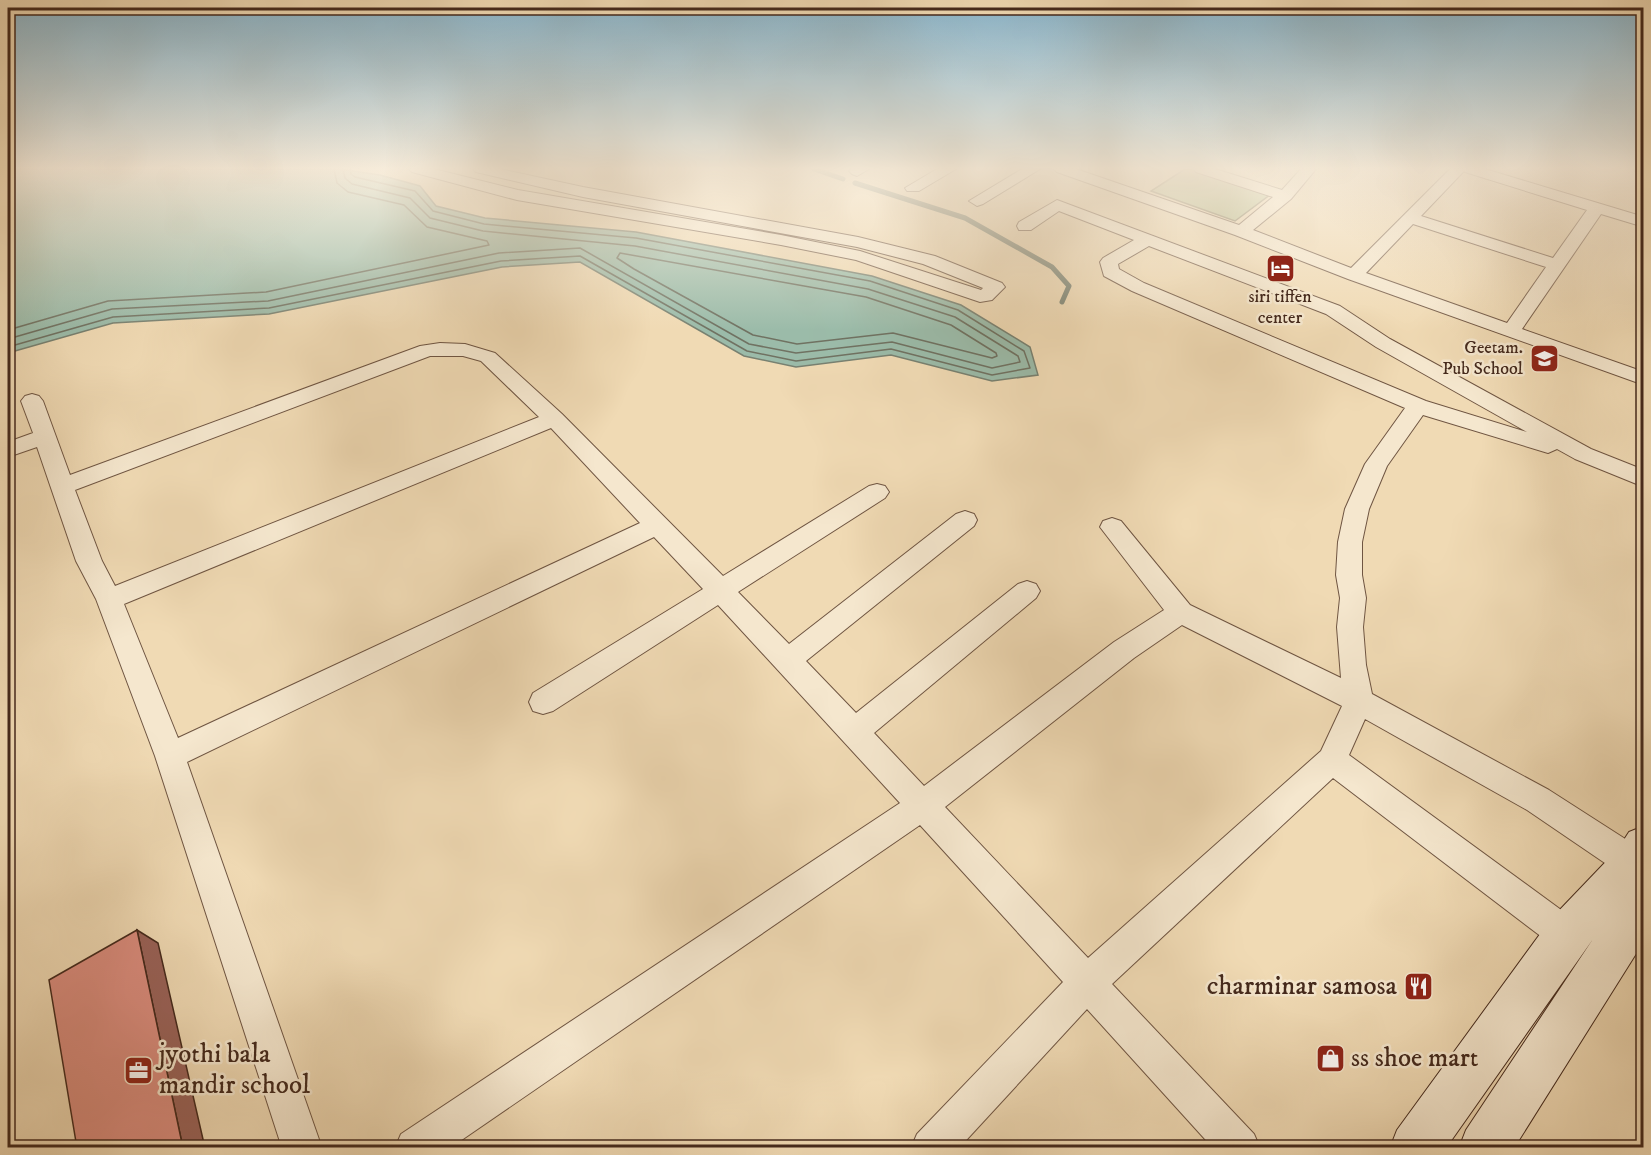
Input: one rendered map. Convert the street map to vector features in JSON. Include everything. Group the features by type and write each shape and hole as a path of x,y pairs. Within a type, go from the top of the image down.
{"main road":[{"path":"1415,1148 1567,935 1640,870"},
{"path":"1484,1148 1640,870"}],"street":[{"path":"681,223 860,256 980,296 985,296 996,287 929,260 858,242 751,223"},
{"path":"1025,226 1030,223"},
{"path":"1105,223 1334,310 1403,355 1583,454 1644,479"},
{"path":"1218,223 1644,380"},
{"path":"1241,231 1251,223"},
{"path":"1354,275 1405,223"},
{"path":"1425,223 1557,265"},
{"path":"1510,331 1587,223"},
{"path":"1149,239 1109,262 1110,272 1418,406 1536,443 1583,454"},
{"path":"61,487 427,350 465,350 488,357 554,419 655,526 721,591 736,610 788,660 852,733 1240,1148"},
{"path":"32,400 89,561 109,599 170,756 302,1148"},
{"path":"931,1148 1087,983 1332,760 1359,701 1352,665 1350,627 1353,598 1349,575 1350,542 1357,509 1376,464 1418,406"},
{"path":"109,599 554,419"},
{"path":"8,450 44,436"},
{"path":"543,702 877,492"},
{"path":"788,660 965,520"},
{"path":"170,756 655,526"},
{"path":"1112,528 1181,612 1359,701 1538,800 1640,870"},
{"path":"852,733 1027,591"},
{"path":"415,1148 922,806 1124,650 1181,612"},
{"path":"1332,760 1567,935"}],"water":[{"path":"8,223 538,223 636,232 872,276 961,305 1030,347 1038,375 992,381 891,355 796,367 744,356 580,262 502,267 269,314 113,323 8,353"}],"building":[{"name":"jyothi bala mandir school","path":"137,930 183,1148 77,1148 49,980"}],"waterway":[{"path":"974,223 1052,267 1069,286 1062,302"}],"place":[{"name":"siri tiffen center","path":"1280,268"},
{"name":"Geetam. Pub School","path":"1544,358"},
{"name":"charminar samosa","path":"1418,986"},
{"name":"ss shoe mart","path":"1330,1058"},
{"name":"jyothi bala mandir school","path":"138,1070"}]}
